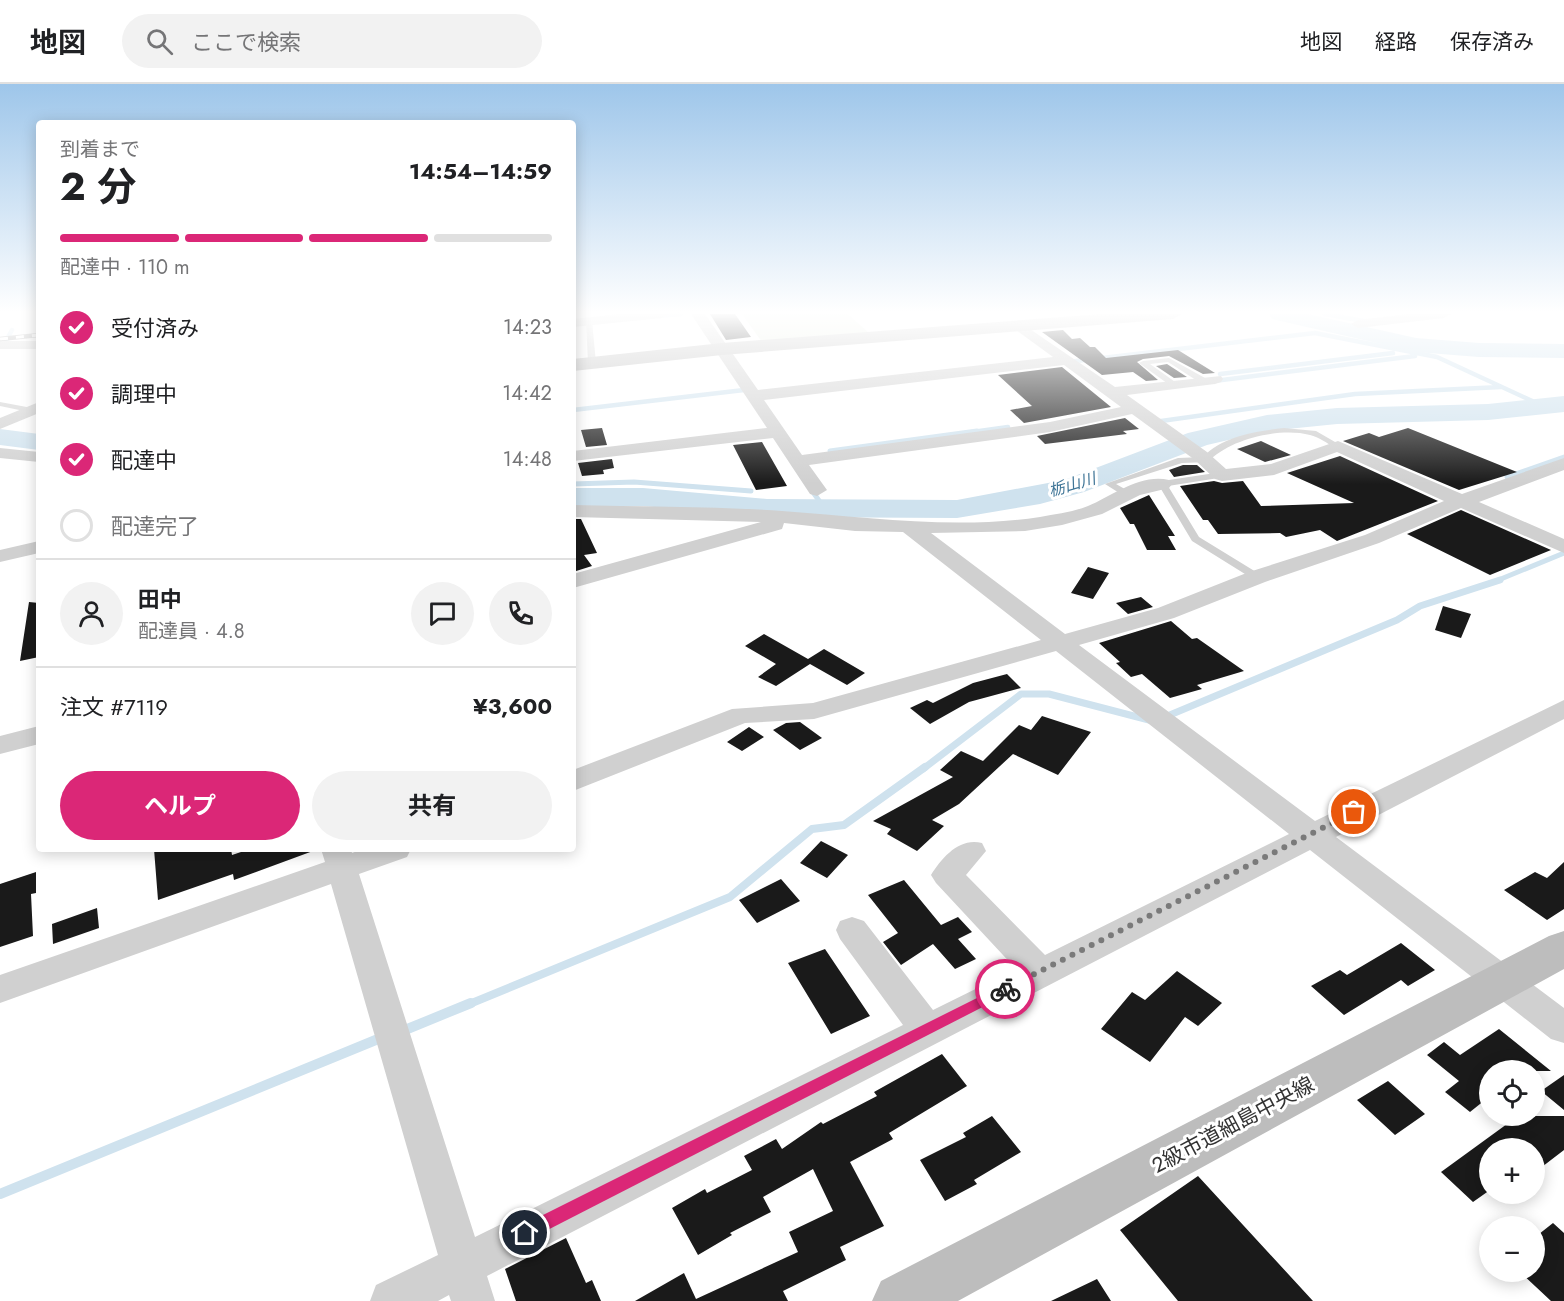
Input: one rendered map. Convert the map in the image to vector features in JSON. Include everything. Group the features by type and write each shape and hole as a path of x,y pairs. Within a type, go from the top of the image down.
{"street":[{"path":"736,371 817,490"},
{"path":"752,396 973,371"},
{"path":"1082,371 1203,458 1222,475 1274,469 1338,446 1564,547"},
{"path":"1111,392 1209,380"},
{"path":"0,424 34,408"},
{"path":"799,461 1050,427 1133,409"},
{"path":"576,456 778,432"},
{"path":"0,453 36,457"},
{"path":"576,779 741,716 814,711 1166,614 1257,577 1372,539 1459,501 1564,464"},
{"path":"576,511 781,517 794,520 967,528 1025,525 1095,510 1127,494 1162,483"},
{"path":"576,580 794,520"},
{"path":"908,526 1564,1028"},
{"path":"0,556 36,549"},
{"path":"392,1301 467,1283 927,1029 1564,708"},
{"path":"0,745 36,736"},
{"path":"971,851 947,875 1040,972"},
{"path":"0,989 339,859 379,852"},
{"path":"339,859 467,1283"},
{"path":"852,930 927,1029"},
{"name":"2級市道細島中央線","path":"901,1301 1564,948"}],"lane":[{"path":"1155,371 1174,384"},
{"path":"1191,371 1209,380"},
{"path":"0,404 34,408"},
{"path":"1127,494 1109,484 1181,460 1203,458 1210,450 1226,442 1271,432 1308,432 1338,446"},
{"path":"1222,475 1162,483 1195,539 1257,577"}],"building":[{"path":"1032,371 1067,371 1111,407 1024,423 1010,410 1032,406 998,375"},
{"path":"1096,371 1147,371 1158,380 1146,381 1133,372 1102,375"},
{"path":"1163,371 1177,371 1187,377 1174,378"},
{"path":"1197,371 1215,373 1203,374"},
{"path":"1125,418 1139,429 1123,431 1127,434 1045,444 1037,436"},
{"path":"602,428 607,445 586,447 581,430"},
{"path":"1408,428 1517,472 1459,490 1343,441 1369,433 1379,437"},
{"path":"1261,441 1291,455 1265,462 1237,449"},
{"path":"762,442 787,486 756,490 733,445"},
{"path":"1340,456 1438,501 1337,541 1320,530 1286,537 1280,533 1218,534 1208,520 1203,520 1180,486 1214,481 1222,483 1243,481 1261,506 1354,503 1287,473"},
{"path":"612,459 614,468 603,470 604,474 582,476 578,463"},
{"path":"1183,465 1197,465 1205,472 1174,477 1169,470"},
{"path":"1149,495 1175,536 1168,536 1176,550 1147,550 1134,524 1130,524 1120,508"},
{"path":"1461,510 1551,550 1490,575 1407,534"},
{"path":"576,519 581,519 597,553 584,555 592,566 576,571"},
{"path":"1088,567 1109,573 1093,599 1071,593"},
{"path":"1141,597 1153,607 1128,614 1116,603"},
{"path":"29,602 36,603 36,658 20,661"},
{"path":"1443,606 1471,614 1461,638 1435,630"},
{"path":"1171,621 1192,639 1197,638 1244,671 1197,685 1202,689 1170,698 1142,674 1131,677 1116,663 1120,662 1099,643"},
{"path":"764,634 808,659 824,649 865,673 847,685 810,664 776,686 758,677 776,664 745,646"},
{"path":"1007,674 1021,688 969,702 930,724 910,708 927,700 933,703 973,683"},
{"path":"1042,716 1091,732 1058,775 1013,754 959,804 932,820 944,826 917,851 887,834 891,829 873,821 953,777 940,770 961,751 983,761 1019,725 1031,730"},
{"path":"800,722 822,738 800,750 773,730 786,723"},
{"path":"749,727 764,737 742,751 727,742"},
{"path":"821,841 848,855 827,878 800,863"},
{"path":"154,852 232,852 232,855 241,852 310,852 234,880 233,874 158,900"},
{"path":"1564,862 1564,909 1547,920 1504,890 1535,872 1547,878"},
{"path":"36,872 36,893 31,894 33,936 0,947 0,884"},
{"path":"781,879 800,901 757,923 739,900"},
{"path":"904,880 941,925 958,917 972,932 958,939 976,959 955,969 933,944 901,965 883,942 898,933 868,895"},
{"path":"97,908 99,928 53,944 52,924"},
{"path":"1401,943 1435,970 1408,986 1401,980 1344,1015 1311,986 1340,970 1347,975"},
{"path":"825,949 870,1016 831,1034 788,963"},
{"path":"1177,971 1222,1003 1198,1026 1185,1017 1150,1062 1101,1029 1132,992 1145,1000"},
{"path":"1499,1029 1537,1060 1479,1060 1479,1105 1470,1112 1445,1092 1459,1081 1427,1055 1444,1042 1460,1055"},
{"path":"942,1054 967,1086 889,1133 893,1139 850,1162 884,1226 840,1247 846,1260 783,1291 788,1301 635,1301 684,1273 696,1299 798,1252 789,1232 833,1211 813,1169 763,1197 771,1212 730,1233 732,1235 698,1255 672,1208 705,1189 707,1193 752,1170 744,1156 776,1139 782,1149 821,1122 823,1124 877,1096 874,1092"},
{"path":"1564,1075 1564,1110 1545,1094 1545,1088"},
{"path":"1388,1081 1425,1114 1395,1135 1357,1100"},
{"path":"992,1116 1021,1152 974,1180 977,1184 945,1201 920,1160 966,1137 963,1133"},
{"path":"1545,1116 1564,1116 1564,1150 1545,1165 1545,1138 1488,1138 1504,1126 1545,1126"},
{"path":"1479,1144 1479,1198 1473,1202 1441,1172"},
{"path":"1198,1176 1313,1301 1178,1301 1120,1230"},
{"path":"1553,1223 1564,1233 1564,1301 1551,1301 1531,1282 1545,1282 1545,1229"},
{"path":"566,1238 586,1283 592,1280 601,1301 516,1301 505,1269"},
{"path":"1097,1279 1111,1301 1051,1301"}],"waterway":[{"path":"1220,374 1246,371"},
{"path":"1214,381 1296,371"},
{"path":"1467,371 1543,406"},
{"path":"1154,422 1355,394 1501,387"},
{"path":"576,410 744,390"},
{"name":"栃山川","path":"576,497 643,497 767,508 957,509 1040,495 1074,486 1198,439 1267,423 1337,416 1488,412 1564,404"},
{"path":"965,433 1008,427"},
{"path":"830,451 977,431"},
{"name":"栃山川","path":"0,437 36,442"},
{"path":"1507,477 1564,457"},
{"path":"576,484 634,482 751,491"},
{"path":"810,488 825,509"},
{"path":"1496,581 1564,553"},
{"path":"1165,717 1397,620 1420,606 1500,580"},
{"path":"923,769 1021,694 1049,694 1149,720"},
{"path":"467,1005 730,897 812,829 844,825 925,767"},
{"path":"400,1032 471,1003"},
{"path":"0,1194 383,1037"}],"way so far":[{"path":"1005,989 1354,812"}],"route":[{"path":"525,1233 1005,989"}]}
